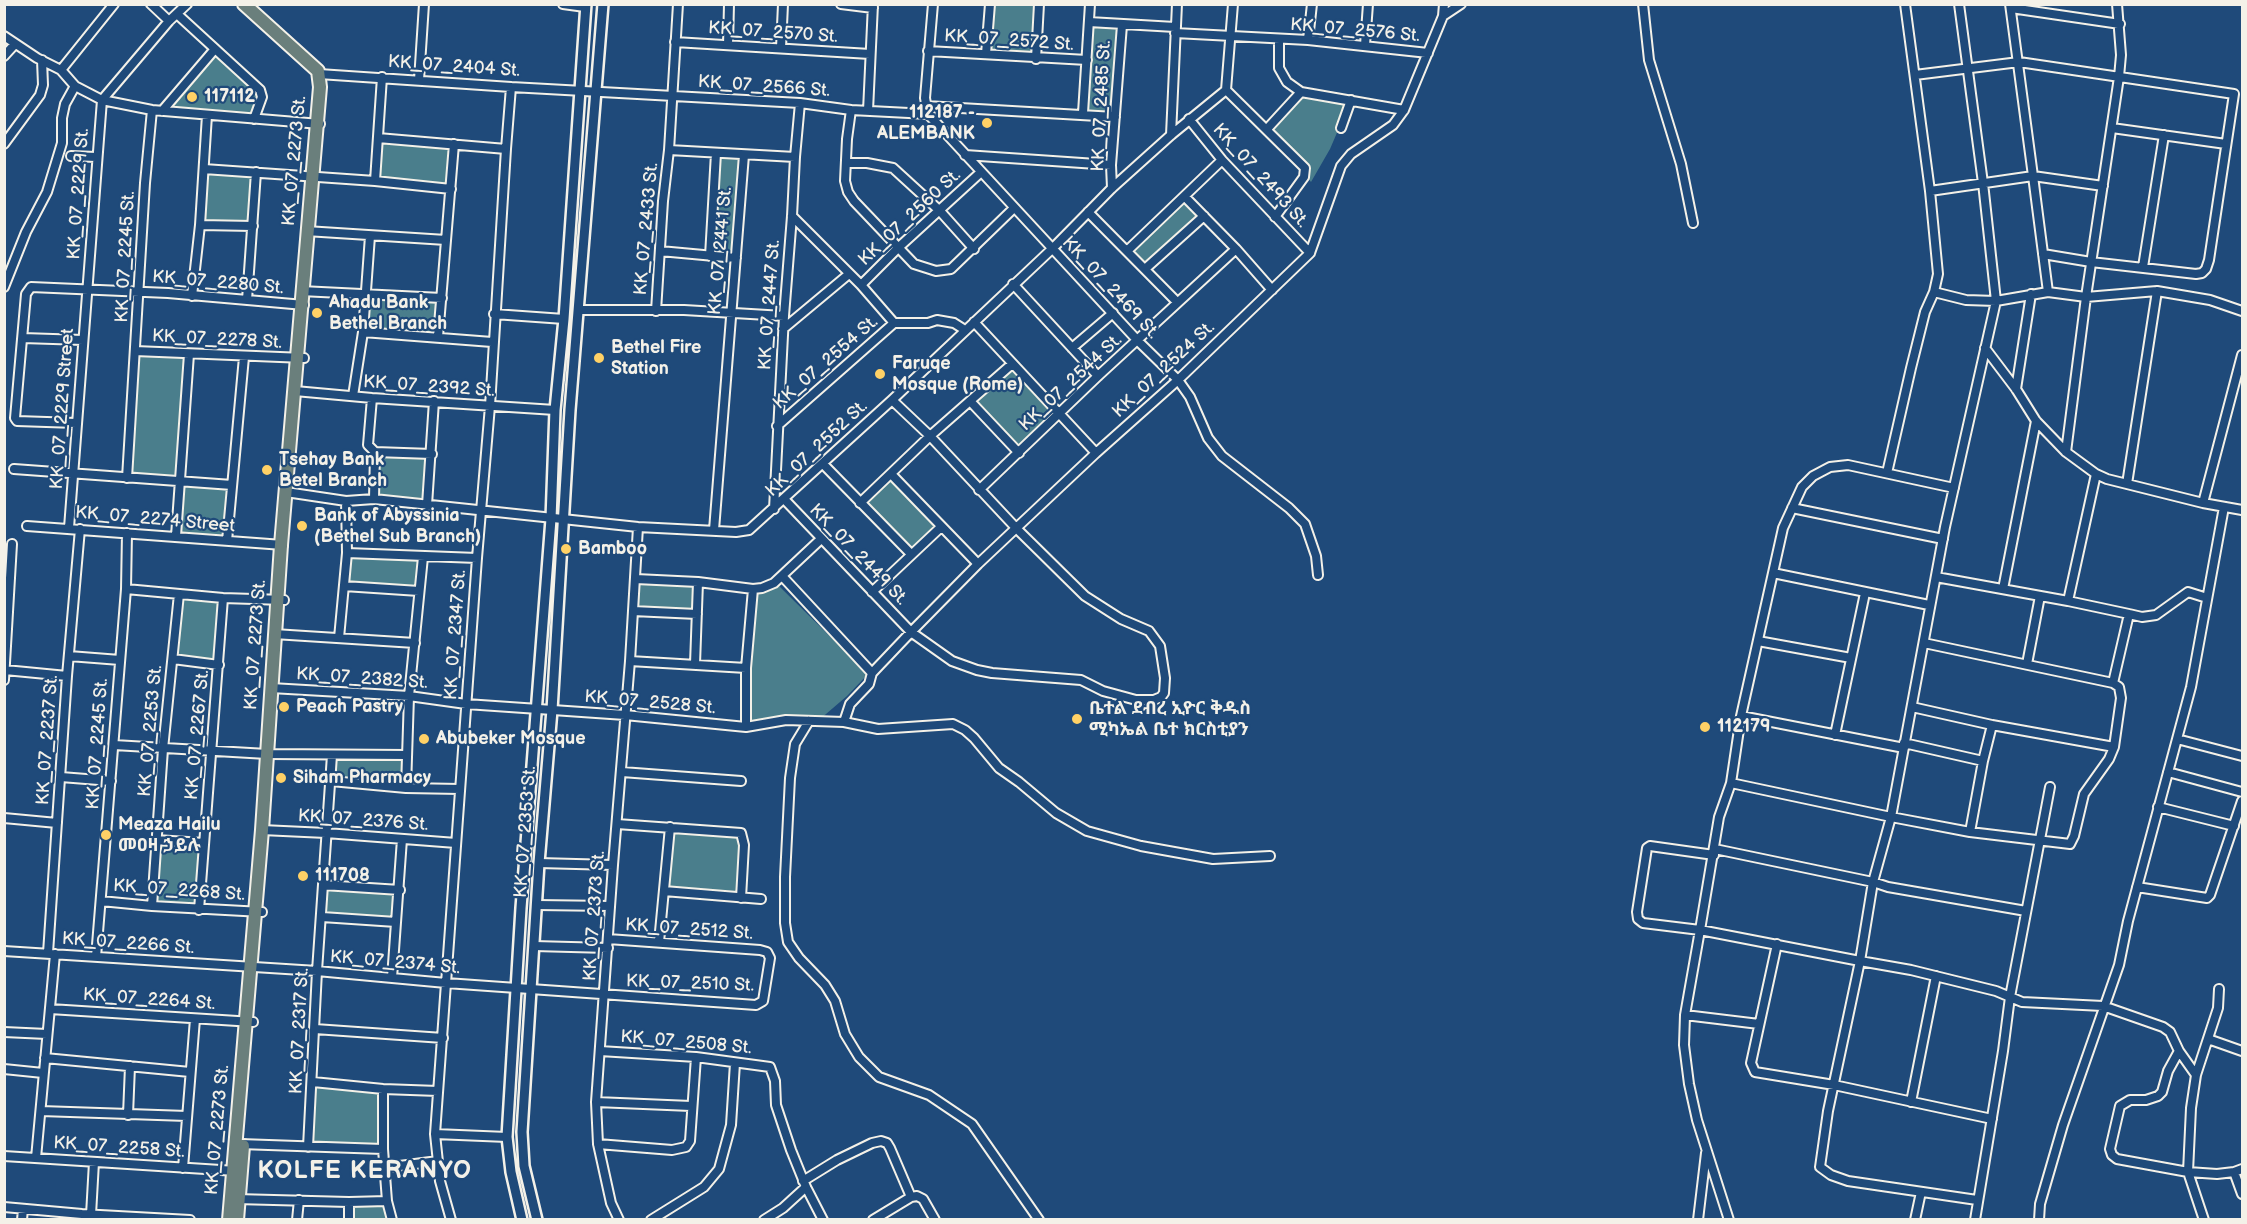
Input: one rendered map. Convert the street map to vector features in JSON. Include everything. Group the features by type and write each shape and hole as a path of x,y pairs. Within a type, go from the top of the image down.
{"main road":[{"path":"244,4 323,74"},
{"path":"254,4 320,63 323,74"},
{"name":"KK_07_2273 St.","path":"237,1220 235,1199 265,831 277,634 319,124 320,87 323,74"},
{"name":"KK_07_2273 St.","path":"229,1220 235,1199"}],"street":[{"path":"61,70 114,4"},
{"path":"151,4 170,21"},
{"path":"102,100 187,4"},
{"path":"419,80 424,4"},
{"path":"563,4 586,6"},
{"name":"KK_07_2353 St.","path":"537,1220 522,1147 530,990 552,710 570,410 603,4"},
{"path":"672,96 678,4"},
{"path":"728,45 729,4"},
{"path":"781,48 783,4"},
{"path":"841,4 873,6 868,111"},
{"path":"927,110 925,98 933,4"},
{"path":"986,54 990,4"},
{"path":"1036,58 1039,4"},
{"path":"1083,114 1090,4"},
{"path":"1171,135 1177,4"},
{"path":"1233,4 1226,90 1306,171 1275,217"},
{"path":"1308,40 1312,4"},
{"path":"1365,45 1368,4"},
{"name":"KK_07_2524 St.","path":"844,722 850,705 869,684 872,673 910,632 978,564 1178,380 1310,253 1341,166 1351,154 1393,125 1404,110 1443,16 1444,4"},
{"path":"1443,16 1461,4"},
{"path":"1642,4 1648,60 1681,164 1692,223"},
{"path":"1887,474 1925,312 1934,292 1938,274 1930,191 1905,4"},
{"path":"1959,4 1996,302 1942,539 1891,818 1873,882 1860,961 1820,1155 1820,1167 1823,1171 1848,1181 1977,1200"},
{"path":"2066,452 2086,297 2119,76 2121,55 2117,4"},
{"name":"KK_07_2353 St.","path":"522,1220 511,1173 507,1137 550,519 555,410 564,319 586,6"},
{"path":"2048,292 2010,6 2120,24"},
{"path":"177,14 262,94 254,119"},
{"name":"KK_07_2576 St.","path":"1089,22 1231,36 1365,45 1428,53"},
{"name":"KK_07_2485 St.","path":"1113,188 1111,165 1122,25"},
{"path":"4,36 61,70 75,86 102,100 152,110 319,124"},
{"name":"KK_07_2576 St.","path":"1279,39 1279,68 1287,82 1301,92"},
{"name":"KK_07_2570 St.","path":"675,42 870,54"},
{"path":"4,56 15,44"},
{"path":"162,111 215,49"},
{"name":"KK_07_2572 St.","path":"928,51 1087,60"},
{"path":"4,144 40,95 43,85 42,60"},
{"path":"1914,75 2019,62 2238,95 2226,144 2206,269 2196,274 2043,254"},
{"name":"KK_07_2404 St.","path":"323,74 597,91"},
{"path":"375,181 382,77"},
{"path":"4,287 26,232 47,192 62,143 62,118 65,104 75,86"},
{"name":"KK_07_2347 St.","path":"451,1220 440,1181 435,1134 512,87"},
{"name":"KK_07_2552 St.","path":"289,492 346,501 374,499 638,527 736,532 749,530 892,400 1113,188 1189,119 1226,90"},
{"name":"KK_07_2566 St.","path":"597,91 800,104 868,111 927,110 1083,114 1115,117"},
{"path":"1267,129 1301,92 1404,110"},
{"name":"KK_07_2433 St.","path":"656,311 672,96"},
{"name":"KK_07_2229 St.","path":"87,291 102,100"},
{"path":"1341,128 1351,100"},
{"name":"KK_07_2447 St.","path":"774,509 783,316 800,104"},
{"name":"KK_07_2245 St.","path":"127,478 145,183 152,110"},
{"path":"851,110 846,181 854,201 914,264 925,269 946,271 951,269 1013,209"},
{"name":"KK_07_2469 St.","path":"927,110 1013,209 1178,380 1190,397 1208,438 1222,456 1289,508 1305,524 1316,556 1318,575"},
{"path":"192,296 200,225 207,115"},
{"name":"KK_07_2493 St.","path":"1189,119 1222,160 1310,253"},
{"path":"2112,128 2226,144"},
{"path":"2143,267 2164,135"},
{"path":"378,138 506,149"},
{"path":"438,337 454,144"},
{"path":"669,150 795,157"},
{"path":"710,256 716,153"},
{"name":"KK_07_2441 St.","path":"714,530 744,155"},
{"path":"71,156 96,157"},
{"path":"965,156 1111,165"},
{"path":"1128,250 1222,160"},
{"path":"846,163 867,163 893,168 940,210 974,249"},
{"path":"204,169 314,176 451,189"},
{"path":"247,300 256,172"},
{"name":"KK_07_2560 St.","path":"861,285 981,173"},
{"path":"1930,191 2033,176 2103,186"},
{"path":"1185,197 1272,290"},
{"path":"1088,212 1128,250 1177,303"},
{"path":"792,216 861,285 894,323 928,323 937,320 954,323 965,330"},
{"path":"1145,269 1204,216"},
{"path":"200,225 253,226"},
{"path":"310,231 446,240"},
{"path":"353,396 363,332 370,236"},
{"name":"KK_07_2544 St.","path":"979,490 1236,249"},
{"path":"660,251 735,258"},
{"path":"783,329 849,274"},
{"path":"1013,284 1098,376"},
{"name":"KK_07_2280 St.","path":"23,338 27,290 31,287 139,292 304,305"},
{"name":"KK_07_2229 Street","path":"69,528 87,291"},
{"path":"305,291 442,298"},
{"path":"1934,292 1966,300 1996,302 2048,292 2086,297 2157,291 2210,300 2242,312"},
{"path":"2127,484 2157,291"},
{"path":"2016,389 2031,294"},
{"path":"579,310 684,310 783,316"},
{"path":"1072,348 1113,313"},
{"path":"494,314 564,319"},
{"path":"974,322 1096,453"},
{"name":"KK_07_2554 St.","path":"777,426 894,323"},
{"path":"363,332 492,342"},
{"path":"562,333 577,335"},
{"path":"76,423 17,421 15,418 23,338 83,340"},
{"path":"1985,348 2016,389 2036,421 2066,452 2096,474 2203,503 2242,510"},
{"name":"KK_07_2278 St.","path":"135,351 300,358"},
{"path":"176,536 182,481 189,354"},
{"path":"2203,503 2242,355"},
{"path":"227,541 244,357"},
{"path":"860,503 930,436 1012,363"},
{"name":"KK_07_2392 St.","path":"298,391 555,410"},
{"path":"372,398 368,445 375,452 432,454"},
{"path":"427,505 434,400"},
{"path":"892,400 930,436 1017,529"},
{"path":"970,401 1019,453"},
{"path":"2003,589 2036,421"},
{"path":"374,499 375,452"},
{"path":"823,464 911,554"},
{"path":"1729,1220 1706,1152 1689,1084 1684,1046 1685,1015 1719,817 1731,783 1741,716 1784,528 1802,487 1813,476 1830,467 1848,465 1954,488"},
{"path":"14,469 232,485"},
{"path":"891,474 978,564"},
{"path":"2068,601 2096,474"},
{"name":"KK_07_2449 St.","path":"784,500 910,632 952,661 977,670 1040,678 1081,680 1103,691 1136,700 1154,700 1161,697 1164,693 1165,678 1160,646 1149,631 1121,619 1085,596 1017,529"},
{"path":"339,638 347,553 346,501"},
{"path":"2039,1220 2040,1204 2063,1125 2119,965 2137,887 2191,687 2224,507"},
{"path":"1792,508 1942,539"},
{"name":"KK_07_2274 Street","path":"27,526 284,545"},
{"name":"KK_07_2373 St.","path":"619,1220 611,1203 598,1144 596,1102 622,772 638,527"},
{"path":"872,592 941,527"},
{"name":"KK_07_2237 St.","path":"36,1158 50,1009 57,823 80,529"},
{"name":"KK_07_2245 St.","path":"96,957 126,589 127,532"},
{"path":"636,579 698,582 753,589 774,583 821,539"},
{"path":"4,681 12,544"},
{"path":"347,553 477,558"},
{"path":"406,788 409,696 423,557"},
{"path":"1773,573 1929,604"},
{"path":"782,576 872,673"},
{"path":"1936,577 2142,617 2156,615 2188,592 2207,598"},
{"path":"695,664 698,582"},
{"path":"344,586 419,591"},
{"path":"126,589 223,598 280,600"},
{"path":"746,727 746,668 753,589"},
{"path":"1835,735 1865,593"},
{"name":"KK_07_2253 St.","path":"152,906 178,594"},
{"path":"2027,664 2040,596"},
{"name":"KK_07_2267 St.","path":"199,910 223,598"},
{"path":"633,611 697,614"},
{"path":"2113,683 2129,614"},
{"path":"277,634 415,643"},
{"path":"1758,641 1851,658"},
{"path":"1731,783 1891,818 1970,832 2039,841 2072,842 2084,794 2109,759 2114,747 2121,698 2119,687 2113,683 1924,643"},
{"path":"69,656 120,660"},
{"path":"172,659 219,665"},
{"path":"630,661 746,668"},
{"path":"5,670 67,676"},
{"name":"KK_07_2382 St.","path":"274,688 409,696 466,704 552,710"},
{"path":"1912,707 1992,725 2114,747"},
{"name":"KK_07_2528 St.","path":"552,710 746,727 786,720 844,722 878,729 952,724 965,730 974,738 999,768 1056,813 1087,831 1141,846 1213,860 1270,856"},
{"path":"1741,716 1983,761"},
{"path":"809,721 795,744 790,778 785,888 785,922 788,942 799,958 825,985 835,1001 845,1034 859,1057 879,1077 929,1095 972,1124 1039,1220"},
{"path":"1970,832 1992,725"},
{"path":"2177,739 2242,756"},
{"path":"114,745 270,754 407,755"},
{"name":"KK_07_2317 St.","path":"308,1147 332,755"},
{"path":"622,772 741,781"},
{"path":"2168,772 2242,792"},
{"path":"61,777 111,782"},
{"path":"331,781 406,788 460,789"},
{"path":"1975,1220 2010,997 2050,787"},
{"path":"2137,887 2207,898 2210,895 2242,801"},
{"path":"2158,807 2234,826"},
{"path":"4,818 57,823"},
{"path":"617,824 670,826 741,833 744,845 741,898"},
{"path":"659,942 670,826"},
{"name":"KK_07_2376 St.","path":"265,831 326,833 456,843"},
{"path":"392,978 402,839"},
{"path":"156,840 204,843"},
{"path":"2026,912 1714,852 1655,846 1647,848 1637,912 1638,919 1643,923 1700,930 1936,976 1996,991 2022,1002 2103,1006 2163,1027 2174,1038 2196,1075"},
{"path":"539,863 613,865"},
{"path":"323,885 400,890"},
{"path":"664,891 761,899"},
{"name":"KK_07_2268 St.","path":"101,901 199,910 258,912"},
{"path":"537,905 610,906"},
{"path":"322,917 396,922"},
{"name":"KK_07_2512 St.","path":"608,939 767,952"},
{"path":"1777,944 1750,1063 1755,1072 1834,1085 1992,1119"},
{"path":"534,946 608,948"},
{"name":"KK_07_2266 St.","path":"4,951 253,968"},
{"name":"KK_07_2510 St.","path":"530,990 756,1005 763,1001 765,994 770,958 767,952"},
{"name":"KK_07_2374 St.","path":"253,968 317,971 530,990"},
{"path":"1911,1102 1936,976"},
{"path":"2204,1220 2188,1172 2191,1108 2196,1075 2218,1008 2219,989"},
{"name":"KK_07_2264 St.","path":"50,1009 249,1022"},
{"path":"1685,1015 1759,1024"},
{"path":"183,1168 195,1019"},
{"path":"315,1029 443,1038"},
{"path":"4,1032 47,1034"},
{"path":"2208,1039 2242,1051"},
{"name":"KK_07_2508 St.","path":"600,1051 696,1057 770,1067 775,1081 779,1116 804,1184"},
{"path":"2180,1051 2168,1071 2162,1092 2158,1096 2146,1100 2130,1100 2120,1106 2110,1149 2112,1155 2117,1159 2188,1172 2217,1174 2234,1172 2242,1168"},
{"path":"598,1144 672,1150 686,1147 690,1141 696,1057"},
{"path":"45,1058 190,1072"},
{"path":"651,1220 704,1187 719,1168 731,1125 735,1063"},
{"path":"128,1115 130,1066"},
{"path":"4,1069 43,1073"},
{"path":"313,1082 383,1089 438,1091"},
{"path":"383,1089 382,1149 387,1201 392,1220"},
{"path":"596,1102 691,1106"},
{"path":"41,1111 187,1116"},
{"path":"435,1134 507,1137"},
{"path":"764,1220 783,1208 804,1184 837,1160 881,1141 887,1143 890,1148 911,1197"},
{"path":"239,1144 382,1149"},
{"path":"1698,1220 1706,1152"},
{"name":"KK_07_2258 St.","path":"4,1156 158,1164 237,1171"},
{"path":"384,1168 438,1161"},
{"path":"91,1215 94,1162"},
{"path":"2234,1172 2242,1194"},
{"path":"804,1184 823,1220"},
{"path":"1915,1220 1921,1192"},
{"path":"873,1220 911,1197 917,1196 923,1198 935,1220"},
{"path":"235,1199 349,1203 387,1201"},
{"path":"297,1220 298,1200"},
{"path":"349,1203 349,1220"},
{"path":"4,1207 82,1217 91,1215 190,1220"},
{"path":"22,1220 23,1209"}],"green space":[{"path":"990,5 1039,5 1036,59 986,54"},
{"path":"1089,22 1122,25 1115,117 1083,113"},
{"path":"215,49 262,94 254,119 162,111"},
{"path":"1301,92 1351,100 1330,149 1311,182 1267,129"},
{"path":"378,138 454,144 451,189 375,181"},
{"path":"716,153 744,155 736,258 710,256"},
{"path":"204,169 256,172 253,226 200,225"},
{"path":"1185,197 1204,216 1145,269 1128,250"},
{"path":"365,293 442,298 438,337 363,332"},
{"path":"135,351 189,354 182,481 232,485 227,541 176,536 181,481 127,478"},
{"path":"1012,364 1060,414 1019,453 970,401"},
{"path":"375,452 432,454 427,505 374,499"},
{"path":"891,474 941,527 911,554 860,503"},
{"path":"347,553 423,557 419,591 344,586"},
{"path":"636,579 698,582 697,614 633,611"},
{"path":"778,585 868,674 819,720 742,730 748,594 763,593"},
{"path":"179,594 223,598 219,665 173,659"},
{"path":"332,755 407,755 406,788 331,781"},
{"path":"670,827 741,833 741,898 664,891"},
{"path":"156,840 204,843 199,910 152,906"},
{"path":"323,885 400,890 396,922 322,917"},
{"path":"313,1082 383,1089 383,1149 308,1147"},
{"path":"387,1201 392,1220 348,1220 349,1202"}],"place":[{"name":"117112","path":"192,97"},
{"name":"112187 - ALEMBANK","path":"987,123"},
{"name":"Ahadu Bank Bethel Branch","path":"317,313"},
{"name":"Bethel Fire Station","path":"599,358"},
{"name":"Faruqe Mosque (Rome)","path":"880,374"},
{"name":"Tsehay Bank Betel Branch","path":"267,470"},
{"name":"Bank of Abyssinia (Bethel Sub Branch)","path":"302,526"},
{"name":"Bamboo","path":"566,549"},
{"name":"Peach Pastry","path":"284,707"},
{"name":"ቤተል ደብረ ኢዮር ቅዱስ ሚካኤል ቤተ ክርስቲያን","path":"1077,719"},
{"name":"112179","path":"1705,727"},
{"name":"Abubeker Mosque","path":"424,739"},
{"name":"Siham Pharmacy","path":"281,778"},
{"name":"Meaza Hailu መዐዛ ኃይሉ","path":"106,835"},
{"name":"111708","path":"303,876"}],"district":[{"name":"KOLFE KERANYO","path":"365,1172"}]}
